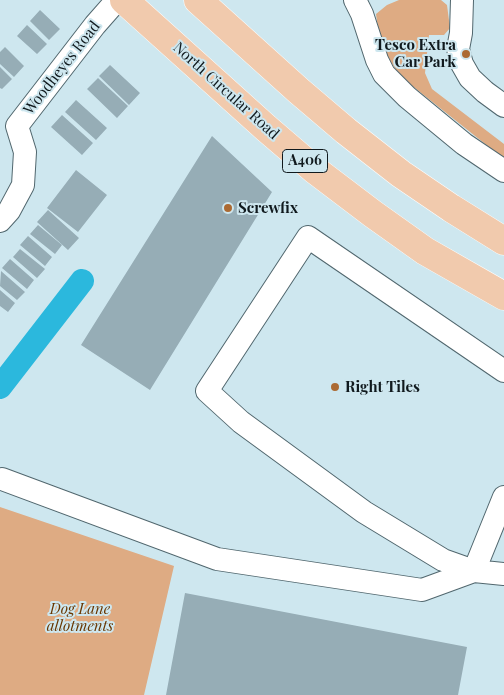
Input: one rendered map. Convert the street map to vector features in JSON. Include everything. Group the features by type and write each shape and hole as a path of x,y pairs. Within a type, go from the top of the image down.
{"highway":[{"name":"North Circular Road","path":"124,0 315,170 425,251 504,296"},
{"path":"198,0 299,91 354,137 401,174 504,241"}],"street":[{"name":"Woodheyes Road","path":"0,221 9,211 23,184 25,152 8,121 117,0"},
{"path":"355,0 384,74 407,97 464,144 504,171"},
{"path":"462,0 461,33 458,49 462,64 470,78 504,106"},
{"path":"504,372 308,237 207,390 241,422 364,512 443,560 474,571 504,574"},
{"path":"2,479 217,559 422,590 474,571 504,497"}],"green space":[{"path":"399,0 441,0 447,5 450,28 444,35 429,35 425,73 432,89 504,144 504,159 401,77 388,58 379,36 376,14 387,5"},
{"name":"Dog Lane allotments","path":"0,507 174,566 144,695 0,695"}],"building":[{"path":"40,10 60,29 49,40 30,21"},
{"path":"27,25 47,44 37,54 17,36"},
{"path":"5,47 24,66 14,77 0,64 0,52"},
{"path":"110,65 140,93 129,105 99,76"},
{"path":"0,67 12,79 2,89 0,88"},
{"path":"98,78 128,106 117,118 87,89"},
{"path":"76,100 107,128 96,140 65,112"},
{"path":"62,115 93,143 82,155 51,127"},
{"path":"212,136 272,192 150,390 81,345"},
{"path":"76,170 107,195 78,232 47,208"},
{"path":"48,210 79,238 68,250 37,222"},
{"path":"38,225 62,245 55,254 30,234"},
{"path":"28,236 52,257 45,266 20,245"},
{"path":"20,249 45,269 37,278 13,257"},
{"path":"10,259 34,280 27,289 2,268"},
{"path":"1,271 25,292 17,300 0,286"},
{"path":"0,290 15,303 8,312 0,306"},
{"path":"185,593 467,647 458,695 166,695"}],"waterway":[{"path":"0,387 82,281"}],"place":[{"name":"Tesco Extra Car Park","path":"466,54"},
{"name":"Screwfix","path":"228,208"},
{"name":"Right Tiles","path":"335,387"}]}
